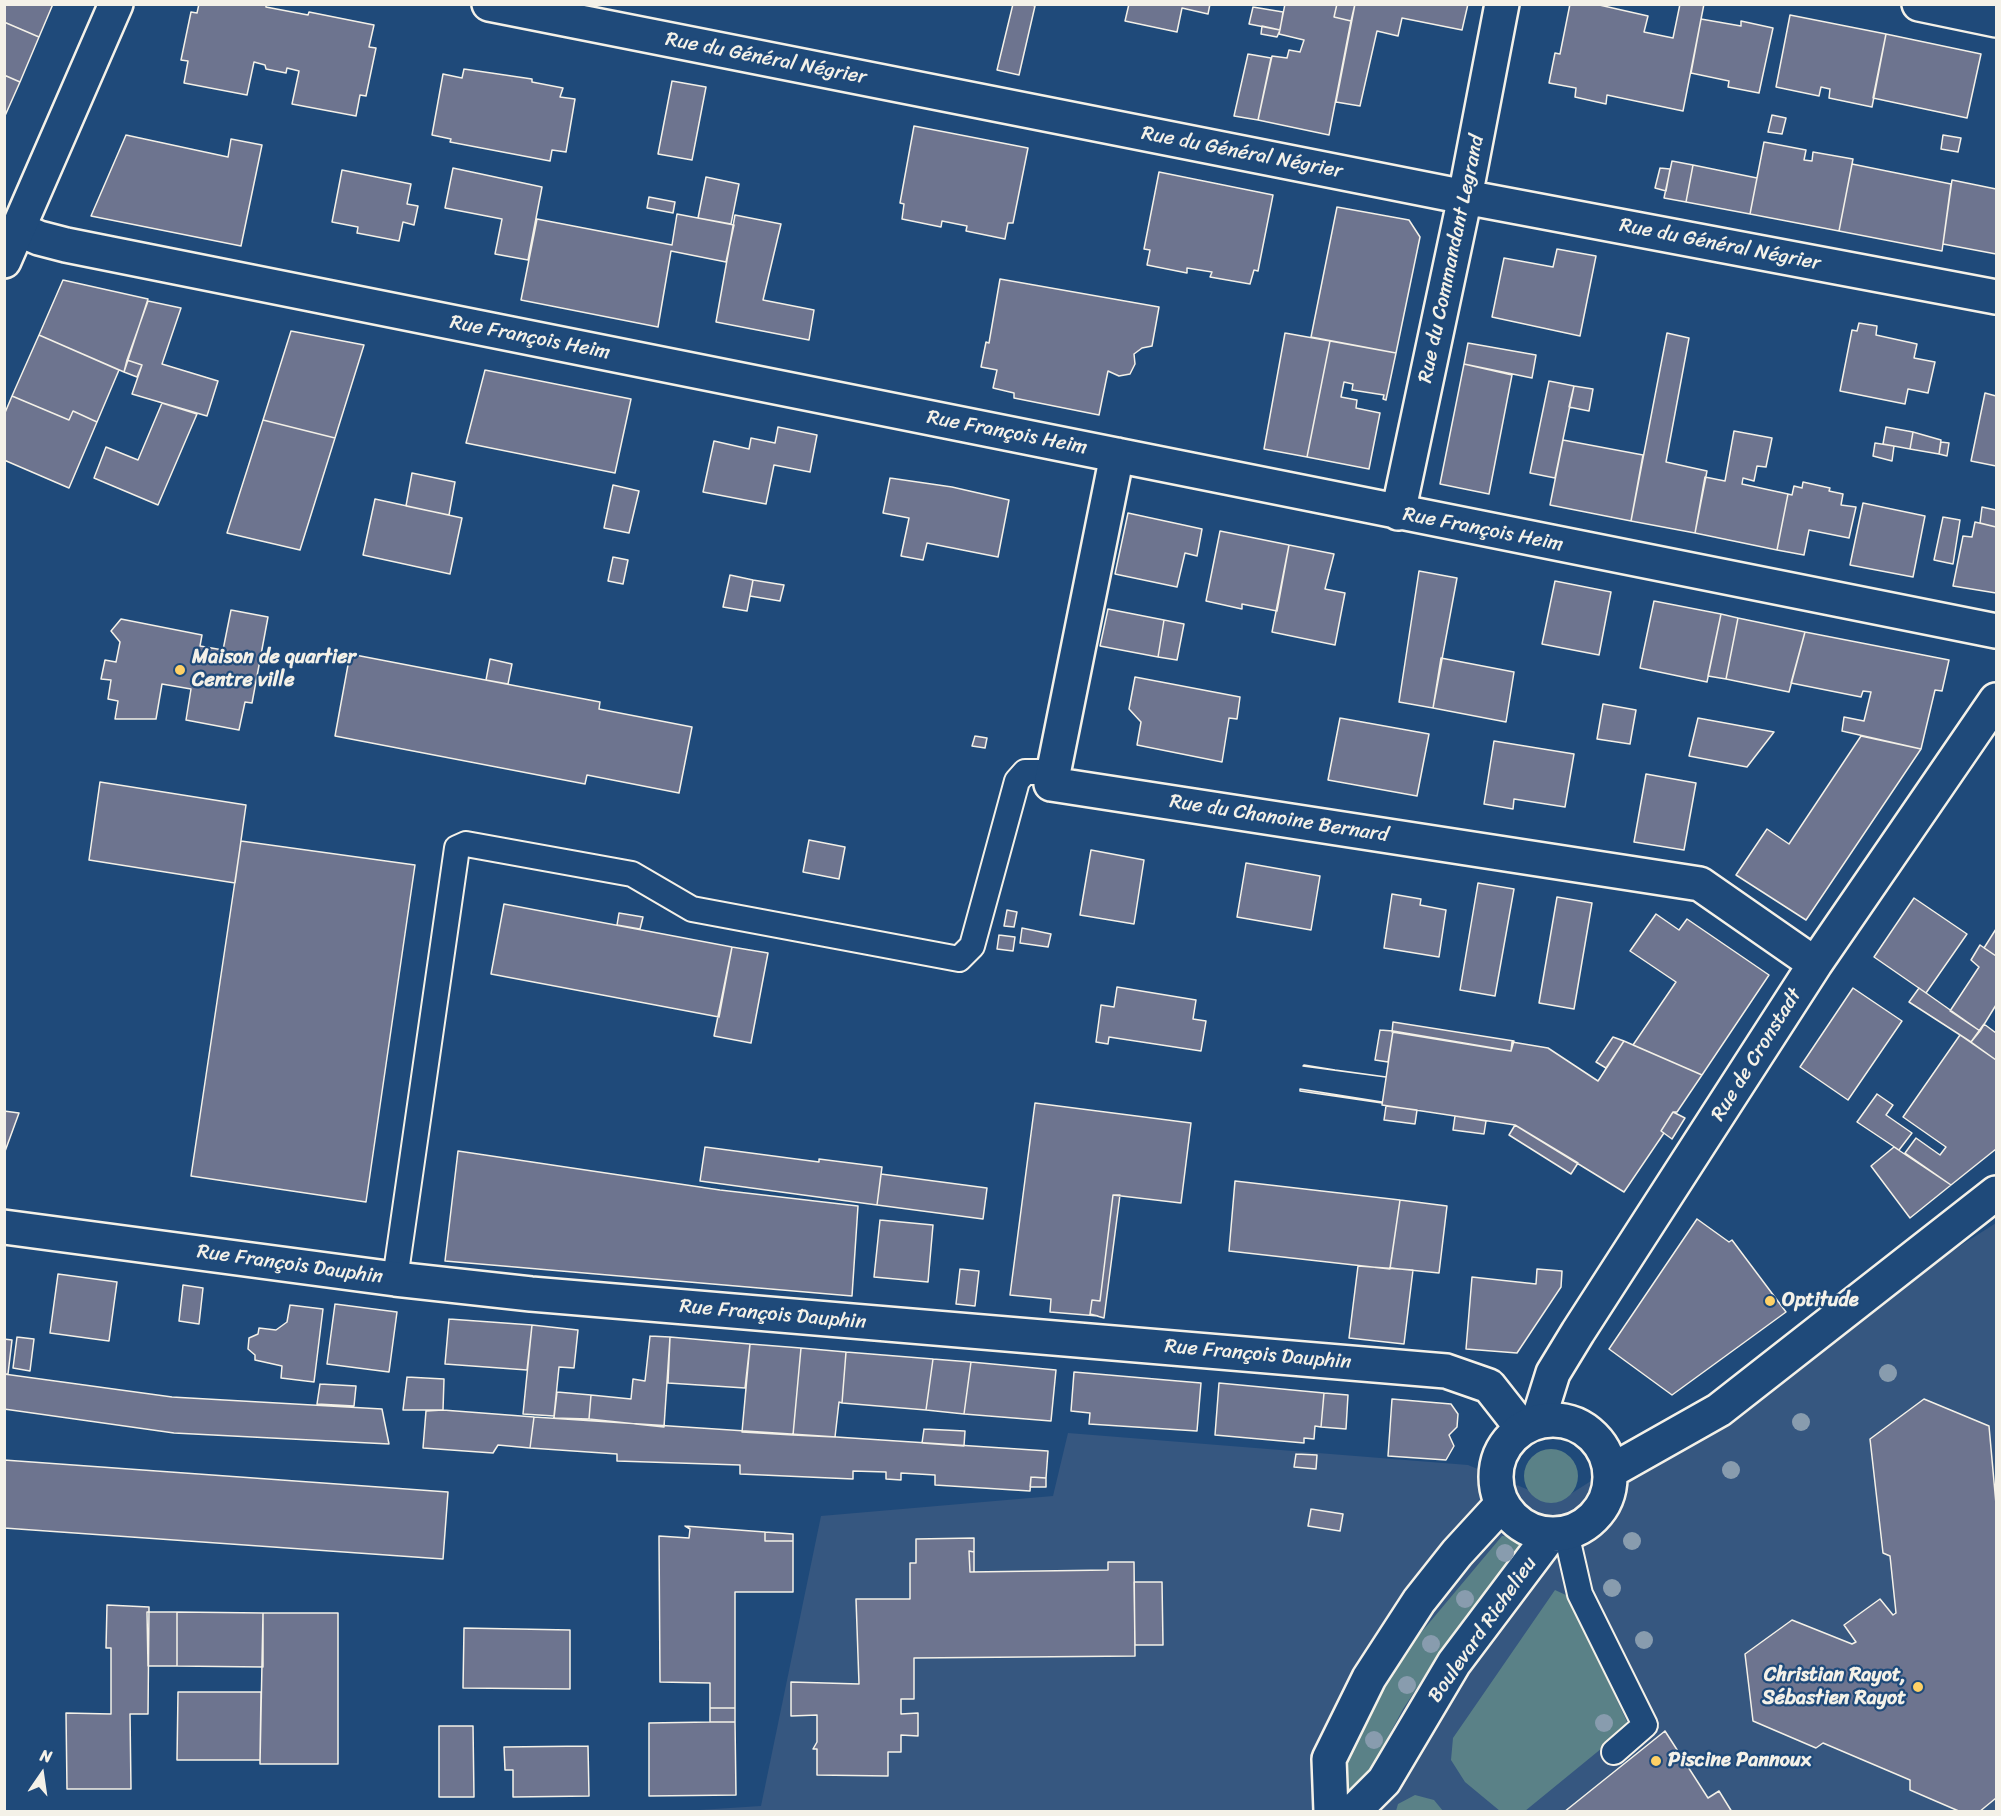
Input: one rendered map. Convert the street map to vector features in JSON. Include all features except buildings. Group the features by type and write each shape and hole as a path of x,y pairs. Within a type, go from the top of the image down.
{"street":[{"path":"4,261 116,4"},
{"name":"Rue du Général Négrier","path":"489,4 1466,197 1996,297"},
{"name":"Rue du Commandant Legrand","path":"1398,513 1466,197 1502,4"},
{"path":"1919,4 1996,20"},
{"name":"Rue François Heim","path":"18,229 39,238 66,245 1996,631"},
{"path":"1053,772 1117,455"},
{"name":"Rue de Cronstadt","path":"1530,1424 1553,1374 1573,1340 1815,964 1996,700"},
{"name":"Rue du Chanoine Bernard","path":"1053,772 1051,784 1700,884 1815,964"},
{"path":"1611,1471 1719,1410 1996,1194"},
{"name":"Rue François Dauphin","path":"4,1227 395,1279 634,1303 1446,1371 1489,1386 1530,1424"},
{"path":"1558,1419 1577,1424 1594,1436 1605,1451 1611,1471 1610,1487 1600,1510 1582,1527 1559,1534 1522,1526 1502,1503 1496,1488 1495,1470 1500,1454 1509,1439 1530,1424 1558,1419"},
{"path":"1331,1812 1329,1759 1369,1678 1419,1602 1457,1552 1502,1503"},
{"name":"Boulevard Richelieu","path":"1353,1812 1384,1781 1454,1663 1559,1534"}],"lane":[{"path":"395,1279 457,848 466,844 632,874 692,909 959,959 972,946 1017,781 1025,772 1053,772"},
{"path":"1559,1534 1580,1594 1645,1725 1614,1752"}],"shaded area":[{"path":"1996,1223 1996,1811 668,1812 761,1806 821,1516 1053,1496 1068,1433 1468,1465 1558,1502"}],"green space":[{"path":"1551,1449 1561,1451 1570,1457 1576,1466 1578,1476 1576,1486 1570,1495 1561,1501 1551,1503 1541,1501 1532,1495 1526,1486 1524,1476 1526,1466 1532,1457 1541,1451"},
{"path":"1502,1536 1518,1537 1522,1554 1437,1657 1403,1709 1360,1790 1348,1794 1337,1784 1352,1747 1379,1695 1414,1641"},
{"path":"1555,1590 1568,1596 1629,1726 1525,1811 1500,1811 1465,1782 1451,1760 1453,1738"},
{"path":"1415,1795 1434,1800 1443,1811 1396,1811 1398,1804"}],"place":[{"name":"Maison de quartier Centre ville","path":"180,670"},
{"name":"Optitude","path":"1770,1301"},
{"name":"Christian Rayot, Sébastien Rayot","path":"1918,1687"},
{"name":"Piscine Pannoux","path":"1656,1761"}]}
